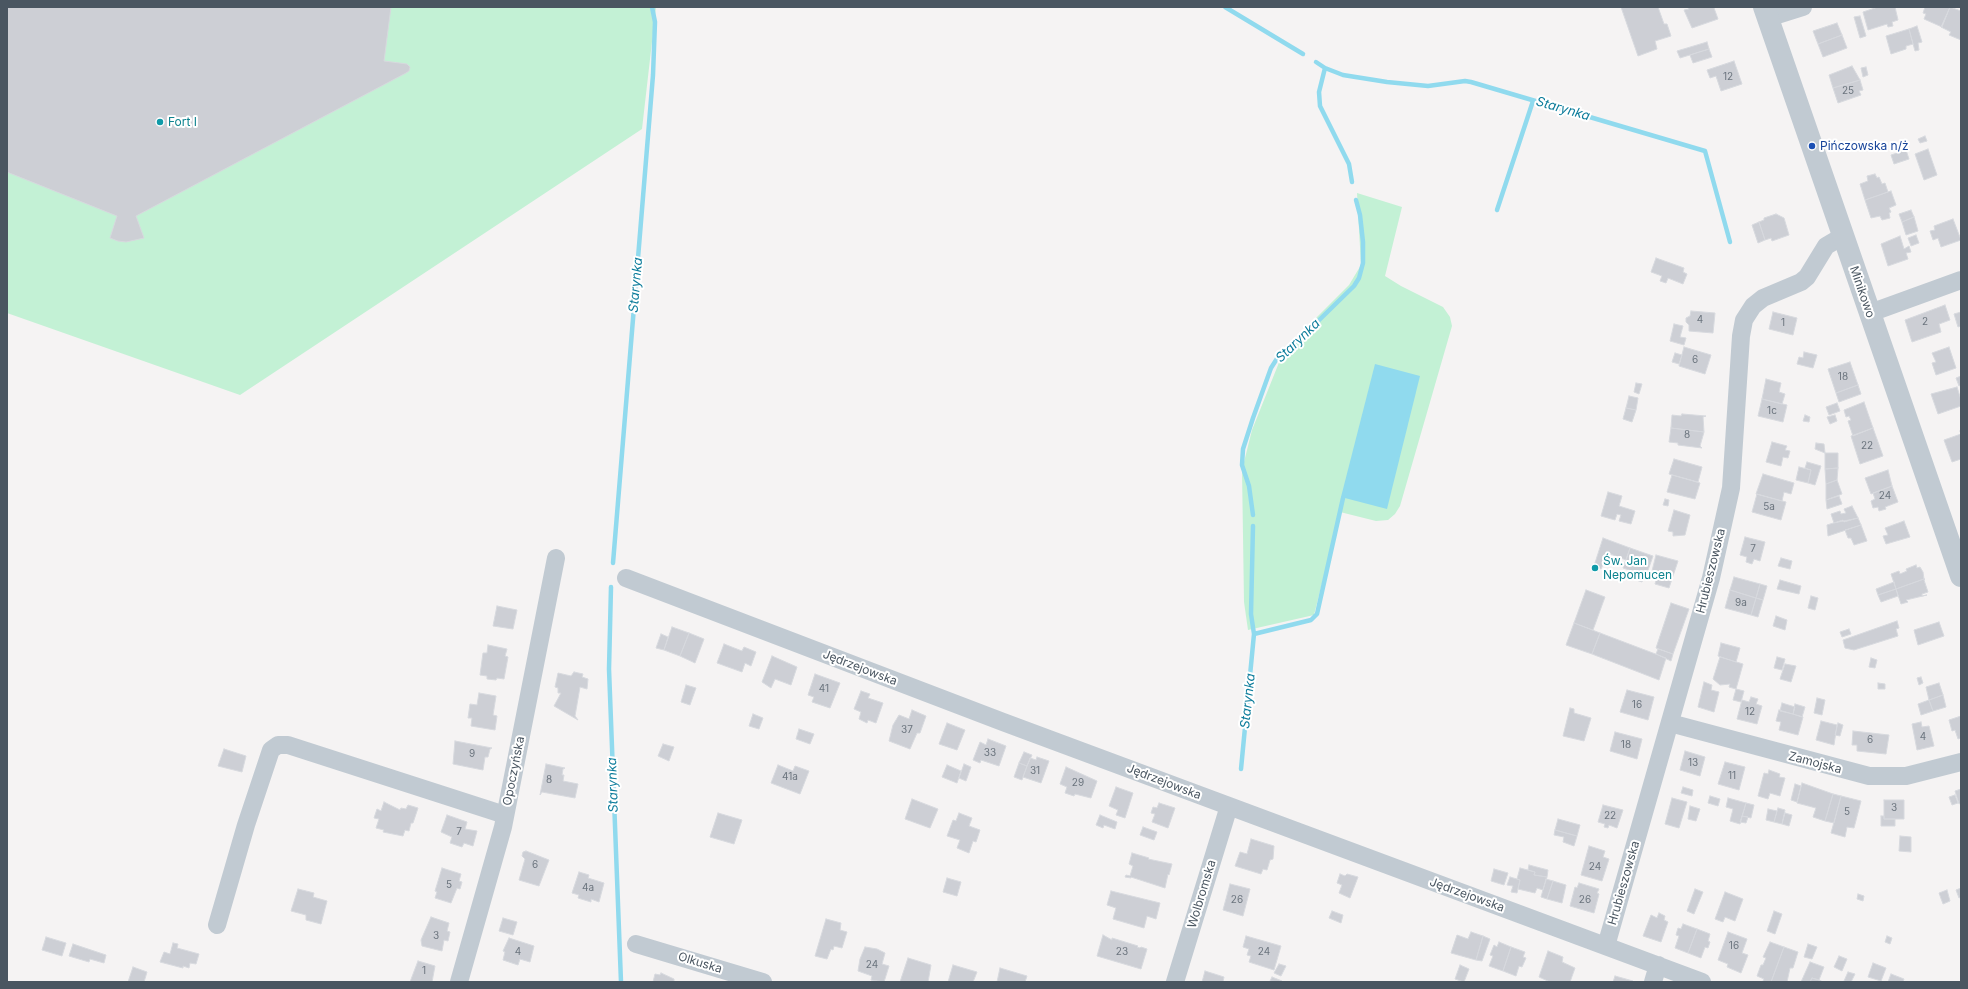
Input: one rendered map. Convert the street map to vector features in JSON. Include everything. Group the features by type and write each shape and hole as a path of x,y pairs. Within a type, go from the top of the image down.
{"street":[{"path":"1766,12 1803,7"},
{"name":"Minikowo","path":"1766,12 1961,576"},
{"name":"Hrubieszowska","path":"1606,946 1711,578 1731,488 1741,336 1744,320 1753,306 1763,298 1801,282 1807,277 1826,246 1843,236"},
{"path":"1870,313 1961,280"},
{"name":"Opoczyńska","path":"459,982 505,815 556,558"},
{"name":"Jędrzejowska","path":"626,578 1229,806 1606,946 1656,974 1702,982"},
{"name":"Zamojska","path":"1670,724 1869,776 1906,776 1961,762"},
{"path":"217,925 246,825 271,750 278,745 288,745 505,815"},
{"name":"Wolbromska","path":"1175,982 1229,806"},
{"name":"Olkuska","path":"636,944 764,982"}],"green space":[{"path":"7,7 656,7 642,129 240,395 7,313"},
{"path":"1357,193 1402,207 1385,276 1401,286 1443,307 1450,317 1452,326 1400,506 1395,514 1388,520 1376,521 1340,512 1314,615 1248,630 1244,602 1242,470 1252,430 1284,350 1349,285 1361,265"}],"water":[{"path":"1375,364 1420,376 1387,509 1341,497"}],"building":[{"name":"Fort I","path":"7,7 391,7 384,61 407,64 410,67 409,71 406,73 136,216 144,238 126,242 118,241 110,238 117,216 7,172"},
{"path":"1621,7 1658,7 1664,24 1667,24 1671,36 1655,41 1657,49 1638,56"},
{"path":"1688,7 1716,7 1714,8 1718,19 1692,28 1684,10 1689,9"},
{"path":"1878,7 1895,7 1898,20 1892,22 1893,26 1888,27 1887,24 1868,30 1863,12"},
{"path":"1925,7 1950,7 1942,27 1924,19 1926,14 1923,13"},
{"path":"1950,7 1961,11 1961,40 1949,35 1951,32 1941,27"},
{"path":"1860,16 1866,36 1860,38 1854,17"},
{"path":"1837,23 1842,35 1818,44 1813,31"},
{"path":"1917,26 1922,42 1918,43 1919,50 1915,51 1909,29"},
{"path":"1909,29 1913,44 1906,46 1906,49 1891,54 1886,36"},
{"path":"1842,35 1847,48 1823,57 1818,44"},
{"path":"1707,42 1709,49 1680,58 1677,51"},
{"path":"1709,49 1712,57 1693,63 1690,55"},
{"path":"1734,61 1742,84 1721,91 1716,76 1710,78 1707,70"},
{"path":"1852,66 1860,80 1833,88 1829,75"},
{"path":"1866,67 1868,75 1863,77 1861,68"},
{"path":"1860,80 1863,90 1859,91 1861,95 1838,103 1833,88"},
{"path":"1925,136 1927,141 1920,143 1918,139"},
{"path":"1928,149 1937,175 1924,180 1915,154"},
{"path":"1906,150 1909,159 1894,164 1891,155"},
{"path":"1875,174 1877,178 1879,177 1882,184 1885,183 1888,192 1865,200 1860,184 1868,181 1867,176"},
{"path":"1891,191 1896,205 1889,208 1891,212 1889,213 1890,218 1882,220 1880,216 1871,218 1865,200"},
{"path":"1911,210 1914,217 1902,222 1899,214"},
{"path":"1776,214 1784,218 1789,235 1772,241 1771,238 1765,240 1759,222 1764,220 1764,218"},
{"path":"1914,217 1918,231 1906,235 1902,222"},
{"path":"1953,219 1961,240 1941,247 1938,238 1933,240 1930,231 1935,230 1934,226"},
{"path":"1759,222 1765,240 1758,243 1752,225"},
{"path":"1916,235 1919,243 1911,246 1908,238"},
{"path":"1900,236 1904,249 1909,246 1911,252 1906,253 1908,259 1888,266 1881,244"},
{"path":"1656,258 1684,268 1683,272 1687,274 1683,284 1668,278 1666,283 1660,281 1662,276 1651,272"},
{"path":"1945,305 1950,320 1939,324 1941,332 1912,342 1905,320"},
{"path":"1691,311 1715,313 1713,333 1689,331 1689,325 1686,322 1686,318 1690,316"},
{"path":"1773,312 1797,318 1793,335 1769,329"},
{"path":"1961,312 1961,326 1958,327 1954,314"},
{"path":"1674,324 1683,326 1680,337 1686,338 1684,345 1670,341"},
{"path":"1684,347 1711,355 1705,374 1679,366"},
{"path":"1949,347 1956,368 1936,375 1932,363 1936,362 1932,353"},
{"path":"1804,352 1817,355 1813,368 1797,364 1799,357 1803,358"},
{"path":"1675,353 1682,355 1679,364 1672,362"},
{"path":"1850,362 1858,385 1836,393 1828,369"},
{"path":"1961,376 1961,385 1959,386 1956,378"},
{"path":"1766,379 1781,383 1779,392 1785,394 1782,404 1762,399"},
{"path":"1636,383 1642,384 1639,394 1634,392"},
{"path":"1858,385 1861,394 1839,402 1836,393"},
{"path":"1957,387 1961,400 1961,406 1938,414 1931,394"},
{"path":"1629,396 1638,398 1636,410 1626,408"},
{"path":"1762,399 1787,405 1783,422 1758,416"},
{"path":"1864,402 1873,428 1853,436 1848,421 1851,420 1849,416 1846,417 1844,410"},
{"path":"1837,403 1840,411 1829,415 1826,407"},
{"path":"1626,408 1636,410 1632,422 1623,419"},
{"path":"1682,414 1706,416 1703,417 1704,432 1671,428 1672,415 1681,416"},
{"path":"1805,415 1810,417 1809,422 1803,421"},
{"path":"1835,415 1837,421 1830,424 1827,417"},
{"path":"1671,428 1704,432 1700,446 1702,448 1678,445 1678,443 1669,442"},
{"path":"1873,428 1883,456 1860,464 1851,436"},
{"path":"1961,434 1961,459 1952,462 1944,440"},
{"path":"1772,442 1787,446 1785,450 1790,451 1788,458 1783,457 1781,466 1766,462"},
{"path":"1816,443 1824,444 1825,453 1815,449"},
{"path":"1825,453 1838,453 1838,468 1825,469"},
{"path":"1674,459 1702,467 1698,482 1669,474"},
{"path":"1807,462 1821,466 1815,485 1808,483 1811,470 1805,468"},
{"path":"1799,467 1811,470 1808,483 1796,480"},
{"path":"1838,468 1837,480 1826,484 1825,469"},
{"path":"1888,470 1892,486 1871,494 1865,478"},
{"path":"1763,474 1794,483 1791,494 1784,492 1782,501 1756,494"},
{"path":"1672,475 1700,483 1695,499 1667,492"},
{"path":"1837,480 1842,494 1826,500 1826,484"},
{"path":"1892,486 1898,502 1879,511 1878,507 1873,508 1871,501 1875,499 1873,493"},
{"path":"1608,492 1622,496 1619,506 1635,511 1631,524 1619,521 1621,515 1617,514 1615,520 1601,516"},
{"path":"1757,494 1786,502 1781,520 1752,512"},
{"path":"1839,496 1842,504 1827,509 1826,500"},
{"path":"1665,499 1669,500 1668,506 1663,505"},
{"path":"1852,506 1858,518 1834,523 1831,514 1840,511 1841,514 1846,513 1844,509"},
{"path":"1674,510 1690,515 1685,535 1673,536 1673,532 1668,531"},
{"path":"1858,518 1861,525 1828,536 1827,525 1843,520 1844,522"},
{"path":"1904,521 1910,537 1886,544 1883,536 1888,535 1885,528"},
{"path":"1861,525 1867,541 1854,545 1851,538 1848,538 1845,530"},
{"path":"1745,537 1765,542 1760,561 1754,559 1752,564 1746,562 1747,557 1740,555"},
{"path":"1603,538 1630,548 1626,560 1608,553 1601,569 1594,566"},
{"path":"1630,548 1653,556 1646,576 1644,575 1642,582 1630,578 1632,571 1623,568"},
{"path":"1656,555 1678,561 1669,588 1655,584 1658,573 1652,571"},
{"path":"1781,558 1792,561 1790,569 1778,566"},
{"path":"1916,565 1917,568 1920,567 1923,572 1924,579 1896,589 1891,574 1899,571 1900,574 1907,571 1906,569"},
{"path":"1734,577 1760,584 1756,598 1730,590"},
{"path":"1924,579 1928,592 1922,594 1922,596 1927,595 1906,600 1908,602 1901,604 1896,589"},
{"path":"1780,580 1801,586 1799,594 1777,589"},
{"path":"1894,582 1896,589 1878,595 1876,589"},
{"path":"1760,584 1767,586 1763,600 1756,598"},
{"path":"1896,589 1898,596 1881,602 1878,595"},
{"path":"1586,590 1605,597 1593,630 1574,623"},
{"path":"1730,590 1756,598 1751,615 1725,608"},
{"path":"1811,596 1818,598 1815,610 1808,608"},
{"path":"1756,598 1763,600 1758,617 1751,615"},
{"path":"1671,603 1689,609 1673,654 1656,648"},
{"path":"497,606 517,610 513,629 493,626"},
{"path":"1776,616 1787,620 1785,630 1773,626"},
{"path":"1897,621 1899,628 1896,629 1898,636 1854,650 1845,648 1843,640"},
{"path":"1939,622 1944,636 1918,645 1914,630"},
{"path":"1574,623 1600,633 1592,654 1566,645"},
{"path":"672,627 689,633 680,656 664,650"},
{"path":"1849,629 1851,634 1842,637 1840,632"},
{"path":"689,633 704,639 695,663 680,656"},
{"path":"1600,633 1666,658 1659,680 1592,654"},
{"path":"661,634 668,637 664,650 656,648"},
{"path":"1721,643 1740,648 1736,662 1718,656"},
{"path":"724,644 742,651 744,647 756,652 751,666 745,663 742,672 717,663"},
{"path":"488,645 507,649 505,656 508,657 504,679 487,679 487,676 480,675 483,653 487,653"},
{"path":"1658,649 1673,654 1671,661 1656,654"},
{"path":"772,656 797,667 791,685 775,679 771,688 762,682"},
{"path":"1720,657 1743,664 1736,689 1729,687 1730,684 1720,685 1713,679"},
{"path":"1777,657 1785,659 1782,670 1774,668"},
{"path":"1871,658 1877,660 1875,668 1869,667"},
{"path":"1785,664 1796,666 1791,682 1780,679"},
{"path":"574,672 583,674 582,677 588,679 587,689 580,687 575,716 578,720 554,706 561,693 558,693 558,688 555,687 558,673 571,676"},
{"path":"815,674 840,683 830,708 812,702 814,697 808,695"},
{"path":"1921,677 1923,683 1919,685 1917,678"},
{"path":"1704,682 1712,685 1711,690 1719,692 1714,712 1698,707"},
{"path":"1878,683 1885,684 1885,689 1878,689"},
{"path":"1939,683 1943,695 1929,700 1926,687"},
{"path":"686,685 696,688 690,705 681,702"},
{"path":"1736,689 1744,691 1741,702 1733,700"},
{"path":"1627,690 1654,697 1648,720 1620,712"},
{"path":"861,691 870,694 868,698 883,703 876,723 868,720 867,723 859,719 861,712 854,709"},
{"path":"479,693 496,696 493,715 497,716 495,730 471,726 472,718 468,718 470,704 477,705"},
{"path":"1943,695 1946,707 1933,711 1929,700"},
{"path":"1751,697 1758,699 1756,704 1762,706 1757,724 1737,719 1742,700 1749,702"},
{"path":"1817,698 1825,700 1822,715 1814,713"},
{"path":"1929,700 1933,711 1921,715 1918,704"},
{"path":"1782,703 1795,707 1793,714 1780,711"},
{"path":"1795,704 1805,707 1802,717 1793,714"},
{"path":"1570,708 1574,709 1574,713 1591,718 1584,741 1563,736"},
{"path":"912,710 926,716 920,733 917,733 910,749 889,741 893,725 899,715 909,719"},
{"path":"1779,710 1803,717 1798,735 1779,730 1781,722 1776,721"},
{"path":"753,714 763,718 759,729 749,726"},
{"path":"1961,716 1961,738 1958,739 1955,730 1952,731 1949,720"},
{"path":"1821,721 1837,725 1834,745 1816,740"},
{"path":"1921,722 1922,727 1929,726 1934,746 1917,750 1912,724"},
{"path":"947,723 965,730 957,750 939,744"},
{"path":"1838,723 1843,725 1840,736 1835,735"},
{"path":"799,729 814,734 810,744 796,739"},
{"path":"1853,731 1889,735 1886,754 1857,751 1857,745 1852,745"},
{"path":"1615,732 1642,739 1637,759 1610,751"},
{"path":"988,739 1006,746 999,766 981,760 980,763 973,760 980,742 986,745"},
{"path":"455,741 492,748 490,749 488,757 485,757 483,770 453,764"},
{"path":"663,744 674,747 669,761 658,756"},
{"path":"224,749 246,756 242,772 218,766"},
{"path":"1685,751 1705,757 1700,776 1680,770"},
{"path":"1024,752 1032,755 1027,766 1019,763"},
{"path":"1037,757 1049,761 1041,783 1023,777 1030,758 1036,760"},
{"path":"1725,762 1745,767 1739,790 1718,784"},
{"path":"1019,763 1027,766 1022,780 1014,777"},
{"path":"546,764 565,768 563,769 562,775 564,775 563,781 578,784 575,798 542,792 540,795"},
{"path":"964,764 971,767 966,781 959,778"},
{"path":"778,765 793,771 795,766 809,771 800,794 771,783"},
{"path":"947,765 961,771 957,783 942,777"},
{"path":"1066,767 1097,781 1091,798 1075,794 1074,796 1065,793 1067,787 1060,784"},
{"path":"1769,770 1780,774 1779,777 1785,778 1780,796 1770,793 1768,799 1758,796 1764,773 1768,774"},
{"path":"1802,783 1833,794 1825,821 1813,817 1816,808 1797,803"},
{"path":"1795,784 1801,786 1797,802 1791,800"},
{"path":"1116,787 1133,793 1125,818 1116,815 1118,810 1109,806"},
{"path":"1683,787 1693,790 1692,796 1681,793"},
{"path":"1961,789 1961,803 1959,804 1955,791"},
{"path":"1833,794 1841,796 1834,823 1825,821"},
{"path":"1955,795 1958,803 1952,805 1949,797"},
{"path":"1710,796 1720,799 1718,806 1708,803"},
{"path":"1841,796 1861,801 1854,828 1847,827 1845,837 1831,833"},
{"path":"1672,798 1687,802 1679,828 1665,824"},
{"path":"1728,798 1746,803 1740,824 1730,821 1733,809 1726,807"},
{"path":"912,799 938,809 930,828 905,819"},
{"path":"1884,800 1904,800 1904,819 1884,819"},
{"path":"384,802 400,810 401,808 406,809 408,805 418,808 409,831 405,830 403,836 383,832 384,830 376,828 379,819 374,818 377,809 381,811"},
{"path":"1159,803 1175,808 1168,828 1152,822 1155,814 1151,813 1153,807 1157,808"},
{"path":"1746,803 1754,805 1751,818 1742,816"},
{"path":"1603,805 1623,810 1617,828 1609,825 1608,828 1604,827 1605,824 1598,822"},
{"path":"1690,806 1700,809 1696,821 1688,819"},
{"path":"1778,808 1785,810 1782,824 1774,822"},
{"path":"1768,809 1777,811 1774,822 1766,820"},
{"path":"718,813 742,820 734,844 710,837"},
{"path":"959,813 972,818 969,826 980,830 976,842 973,841 969,853 957,848 960,840 947,836 953,820 956,821"},
{"path":"1785,813 1792,815 1789,826 1782,824"},
{"path":"447,815 467,822 465,829 477,831 473,846 464,843 462,847 450,843 452,837 441,832"},
{"path":"1100,815 1117,822 1115,829 1104,825 1103,828 1096,825"},
{"path":"1742,816 1748,817 1746,823 1740,822"},
{"path":"1881,816 1884,816 1884,819 1895,819 1895,826 1881,826"},
{"path":"1558,819 1580,825 1577,836 1555,830"},
{"path":"1143,827 1157,832 1154,840 1140,835"},
{"path":"1555,830 1577,836 1574,846 1563,842 1564,837 1554,835"},
{"path":"1900,836 1911,837 1911,852 1899,851"},
{"path":"1251,839 1274,846 1273,859 1270,860 1267,870 1263,869 1261,874 1235,866 1240,852 1247,854"},
{"path":"1589,846 1605,851 1603,857 1609,859 1602,881 1581,875"},
{"path":"526,851 549,860 539,886 519,880 525,859 522,856 523,852"},
{"path":"1132,853 1149,858 1148,859 1172,864 1165,888 1131,877 1125,877 1126,875 1130,876 1133,866 1129,864"},
{"path":"1529,865 1548,870 1547,877 1534,875 1535,872 1528,870"},
{"path":"442,868 461,874 459,881 462,882 460,889 457,888 451,903 435,898 437,892 435,891"},
{"path":"1520,868 1535,872 1534,875 1547,877 1543,890 1537,888 1535,893 1518,889 1520,880 1517,879"},
{"path":"1494,869 1508,873 1504,885 1491,881"},
{"path":"579,872 589,875 588,878 604,883 599,902 591,899 591,902 578,898 579,895 572,893"},
{"path":"1340,874 1358,877 1350,898 1339,893 1342,885 1337,883"},
{"path":"1510,877 1520,880 1517,893 1511,892 1513,886 1507,885"},
{"path":"947,878 961,882 957,896 943,892"},
{"path":"1546,879 1553,881 1547,899 1541,897"},
{"path":"1553,881 1566,885 1562,903 1547,899"},
{"path":"1579,883 1599,889 1594,913 1570,906 1575,887 1577,888"},
{"path":"1230,884 1250,889 1243,916 1223,910"},
{"path":"1961,888 1961,897 1959,898 1956,890"},
{"path":"298,889 314,893 313,897 327,901 321,924 306,920 306,915 291,911"},
{"path":"1695,889 1703,892 1694,914 1687,911"},
{"path":"1947,890 1950,901 1943,904 1939,893"},
{"path":"1111,891 1160,903 1156,919 1147,916 1144,928 1113,919 1116,908 1107,905"},
{"path":"1725,892 1743,899 1735,921 1725,917 1723,922 1715,919"},
{"path":"1858,894 1864,896 1863,901 1857,899"},
{"path":"1332,911 1343,915 1341,923 1329,918"},
{"path":"1774,911 1782,914 1775,934 1767,931"},
{"path":"1659,913 1665,916 1664,920 1668,922 1661,942 1643,936 1651,915 1657,918"},
{"path":"431,917 449,923 447,931 450,932 448,941 444,940 442,951 422,946 421,940"},
{"path":"503,918 517,922 513,935 499,931"},
{"path":"826,919 841,923 840,930 847,932 842,948 834,946 833,950 831,949 827,959 815,956"},
{"path":"1683,924 1697,929 1688,953 1675,948 1679,936 1676,935 1678,928 1681,929"},
{"path":"1697,929 1710,934 1708,948 1705,947 1701,958 1688,953"},
{"path":"1471,932 1483,936 1476,960 1451,953 1457,935 1468,939"},
{"path":"1728,932 1747,939 1742,953 1748,955 1741,973 1727,967 1728,964 1718,960"},
{"path":"1103,935 1112,940 1112,938 1147,949 1141,969 1097,956"},
{"path":"1246,936 1281,946 1274,970 1249,962 1251,956 1247,955 1249,949 1243,947"},
{"path":"1483,936 1490,939 1482,961 1476,960"},
{"path":"1887,936 1892,938 1890,944 1885,942"},
{"path":"46,937 66,943 62,956 42,950"},
{"path":"509,938 534,946 530,962 520,959 518,965 503,960 505,952 503,951"},
{"path":"1499,942 1511,947 1503,971 1489,966 1493,956 1490,955 1494,945 1497,947"},
{"path":"1770,942 1784,947 1771,982 1766,982 1763,981 1764,979 1757,976 1761,965 1763,965 1766,958 1763,957"},
{"path":"173,943 178,944 177,948 199,954 196,964 190,963 189,968 183,966 183,968 160,962 164,952 170,954"},
{"path":"73,944 106,955 104,963 90,959 89,962 69,956"},
{"path":"1808,944 1817,947 1812,959 1804,957"},
{"path":"865,947 877,949 885,953 882,964 889,966 884,982 871,980 872,976 858,971 860,959"},
{"path":"1511,947 1525,952 1523,957 1526,958 1522,967 1519,966 1516,976 1503,971"},
{"path":"1784,947 1798,952 1793,968 1790,968 1787,982 1771,982"},
{"path":"1548,951 1563,957 1562,962 1575,968 1570,982 1550,982 1539,977"},
{"path":"1839,956 1847,959 1842,971 1834,967"},
{"path":"908,958 931,965 928,982 900,982"},
{"path":"418,961 435,966 432,982 410,982"},
{"path":"1810,962 1824,967 1819,980 1812,978 1810,982 1801,982"},
{"path":"1873,963 1886,968 1881,981 1868,977"},
{"path":"1279,964 1286,966 1281,976 1274,973"},
{"path":"953,965 977,972 973,982 948,982"},
{"path":"1460,965 1469,969 1464,982 1455,979"},
{"path":"133,967 147,972 144,982 128,982"},
{"path":"1000,968 1027,976 1025,982 997,982"},
{"path":"1205,971 1224,977 1223,982 1202,982"},
{"path":"1848,972 1855,974 1851,982 1844,981"},
{"path":"661,973 674,979 674,982 653,982 655,974 660,975"},
{"path":"1891,974 1904,979 1903,982 1888,982"},
{"path":"1615,976 1633,981 1633,982 1613,982"},
{"path":"1272,977 1282,981 1270,981"},
{"path":"1812,978 1819,980 1823,982 1810,982"}],"waterway":[{"name":"Starynka","path":"613,563 653,75 655,22 652,7"},
{"name":"Starynka","path":"1225,7 1303,54"},
{"name":"Starynka","path":"1316,62 1325,68 1319,92 1320,106 1349,164 1352,182"},
{"name":"Starynka","path":"1325,68 1343,75 1387,82 1428,86 1465,81 1471,82 1705,151 1730,242"},
{"path":"1497,210 1533,101"},
{"name":"Starynka","path":"1253,515 1249,486 1242,465 1243,449 1253,418 1271,368 1278,357 1313,326 1354,286 1359,278 1363,263 1363,242 1360,215 1356,200"},
{"name":"Starynka","path":"1254,634 1311,620 1317,614 1343,498"},
{"name":"Starynka","path":"1241,769 1254,634 1251,614 1253,526"},
{"name":"Starynka","path":"611,587 609,669 621,982"}],"place":[{"name":"Fort I","path":"160,122"},
{"name":"Pińczowska n/ż","path":"1812,146"},
{"name":"Św. Jan Nepomucen","path":"1595,568"}]}
